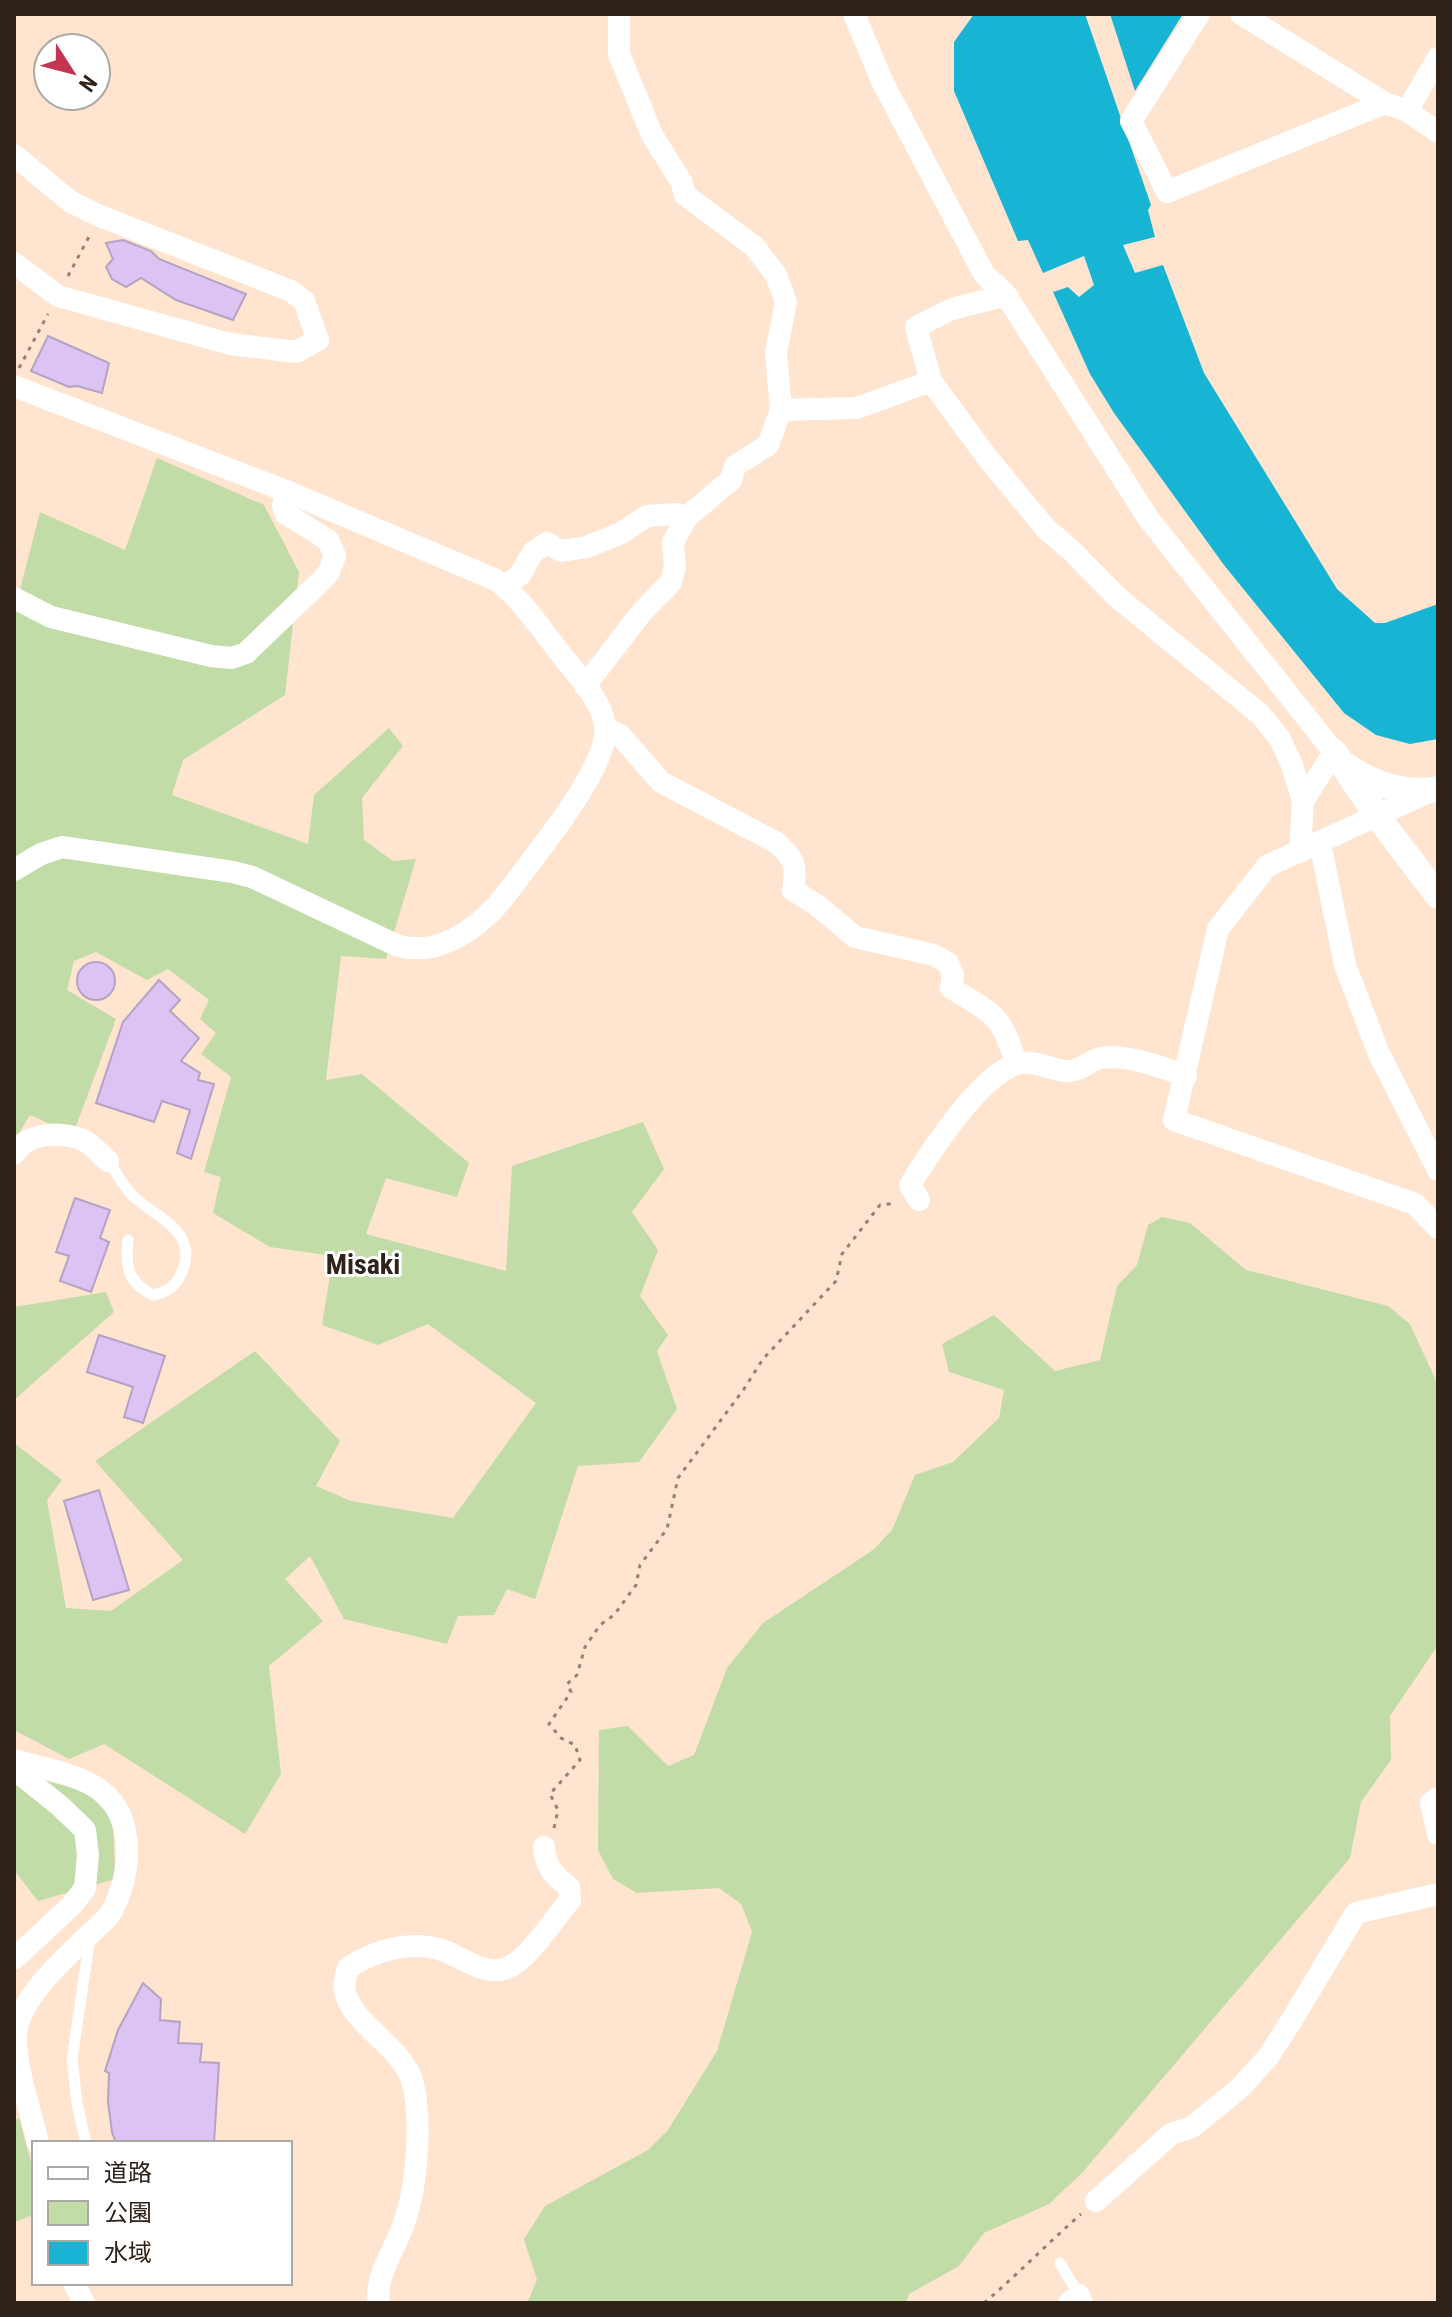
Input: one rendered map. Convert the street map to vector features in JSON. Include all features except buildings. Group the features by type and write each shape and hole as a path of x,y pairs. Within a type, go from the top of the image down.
{"street":[{"path":"585,686 641,613 671,582 675,567 673,542 687,517 731,480 735,466 768,445 781,410 776,353 786,302 776,275 755,247 685,195 682,183 652,135 619,54 619,14"},
{"path":"854,14 882,81 984,274 1006,295 1148,518 1334,752 1438,896"},
{"path":"1199,14 1131,121 1167,192 1385,103"},
{"path":"1241,14 1438,132"},
{"path":"1407,111 1438,58"},
{"path":"14,155 71,202 291,291 304,301 318,340 296,352 230,344 58,296 14,263"},
{"path":"1006,295 952,309 916,327 931,381 986,456 1046,529 1143,621 1261,715 1280,739 1303,801 1310,847 1345,965 1379,1054 1438,1170"},
{"path":"781,410 857,408 931,381"},
{"path":"14,386 286,491 484,574 505,586 585,686 598,705 606,728 603,753 591,778 501,901 471,929 431,948 417,950 396,945 252,877 233,872 62,847 41,854 14,870"},
{"path":"14,598 51,617 196,652 232,658 246,653 322,580 335,556 328,540 286,514 283,506 286,491"},
{"path":"505,586 520,575 533,552 547,543 561,551 587,547 621,533 647,516 676,514 687,517"},
{"path":"606,728 620,735 661,782 777,843 793,858 796,873 793,890 855,937 934,955 948,963 953,975 951,988 996,1016 1008,1036 1016,1063"},
{"path":"1334,752 1358,774 1386,786 1415,791 1436,790"},
{"path":"1303,801 1334,752"},
{"path":"1436,790 1267,866 1218,929 1174,1120 1415,1204 1438,1228"},
{"path":"919,1200 910,1185 948,1127 996,1077 1016,1063 1066,1071 1083,1069 1099,1058 1139,1061 1186,1076"},
{"path":"14,1154 19,1146 34,1136 56,1136 84,1141 108,1161"},
{"path":"14,1760 99,1789 117,1807 126,1830 127,1857 120,1892 109,1916 40,1986 17,2024 18,2056 38,2141"},
{"path":"14,1769 85,1830 88,1855 85,1888 72,1905 14,1959"},
{"path":"1438,1798 1431,1803 1438,1834"},
{"path":"379,2303 376,2290 405,2223 416,2178 413,2084 406,2067 350,2004 343,1989 348,1968 364,1957 404,1946 441,1950 483,1968 504,1970 519,1962 570,1900 569,1887 554,1876 545,1858 544,1847"},
{"path":"1096,2201 1171,2134 1192,2127 1240,2088 1268,2057 1356,1913 1438,1894"},
{"path":"75,2285 84,2303"}],"lane":[{"path":"108,1161 133,1196 164,1217 181,1237 187,1256 180,1276 168,1292 153,1295 129,1276 126,1259 128,1240"},
{"path":"86,2141 72,2059 91,1934"},
{"path":"1060,2263 1076,2300"}],"path":[{"path":"14,376 100,216"},
{"path":"544,1847 557,1824 558,1810 550,1794 580,1760 575,1745 561,1738 549,1724 571,1692 567,1684 577,1675 585,1647 636,1585 640,1565 667,1529 678,1478 763,1359 836,1281 842,1254 880,1205 919,1200"},
{"path":"984,2303 1096,2201"}],"green space":[{"path":"157,458 264,505 299,572 285,695 183,760 172,795 308,844 314,795 389,728 403,746 362,798 364,840 393,861 416,859 386,959 341,956 326,1080 362,1074 469,1163 457,1197 386,1178 366,1234 506,1271 512,1166 643,1122 664,1169 632,1212 658,1250 640,1296 668,1335 657,1351 677,1409 639,1462 578,1466 535,1599 507,1589 494,1615 458,1616 447,1644 344,1619 310,1556 285,1579 323,1621 269,1666 281,1774 245,1834 104,1744 69,1759 14,1730 14,1443 62,1480 47,1500 66,1608 111,1611 183,1560 95,1461 255,1351 340,1441 316,1486 351,1501 453,1518 536,1403 428,1324 378,1345 322,1325 333,1256 270,1247 213,1213 221,1177 204,1172 231,1077 201,1054 216,1033 200,1019 209,1000 168,969 147,980 96,952 74,961 67,990 116,1019 73,1134 30,1115 14,1141 14,613 40,512 125,550"},
{"path":"1162,1217 1190,1223 1246,1270 1388,1306 1410,1324 1438,1385 1438,1645 1390,1716 1391,1760 1361,1802 1350,1858 1082,2173 1049,2204 984,2233 959,2266 909,2294 906,2303 527,2303 537,2280 524,2239 545,2206 648,2150 668,2130 717,2051 752,1932 741,1904 719,1888 637,1893 613,1879 598,1850 599,1730 628,1726 668,1766 694,1755 727,1668 763,1623 873,1550 892,1530 915,1475 953,1462 999,1418 1004,1390 949,1372 942,1344 994,1315 1055,1371 1100,1360 1117,1286 1137,1265 1148,1225"},
{"path":"106,1292 114,1312 14,1400 14,1307"},
{"path":"14,1772 87,1792 113,1819 115,1879 38,1901 14,1870"},
{"path":"19,2118 32,2166 32,2216 14,2222 14,2121"}],"water":[{"path":"974,14 1085,14 1151,205 1148,210 1155,237 1123,245 1135,273 1163,265 1204,373 1337,589 1375,623 1385,623 1438,604 1438,739 1410,744 1376,735 1344,713 1224,565 1114,413 1090,374 1053,292 1068,287 1079,297 1094,285 1084,256 1043,273 1028,240 1018,241 954,91 954,42"},
{"path":"1110,14 1183,14 1135,91"}],"district":[{"name":"Misaki","path":"363,1264"}]}
